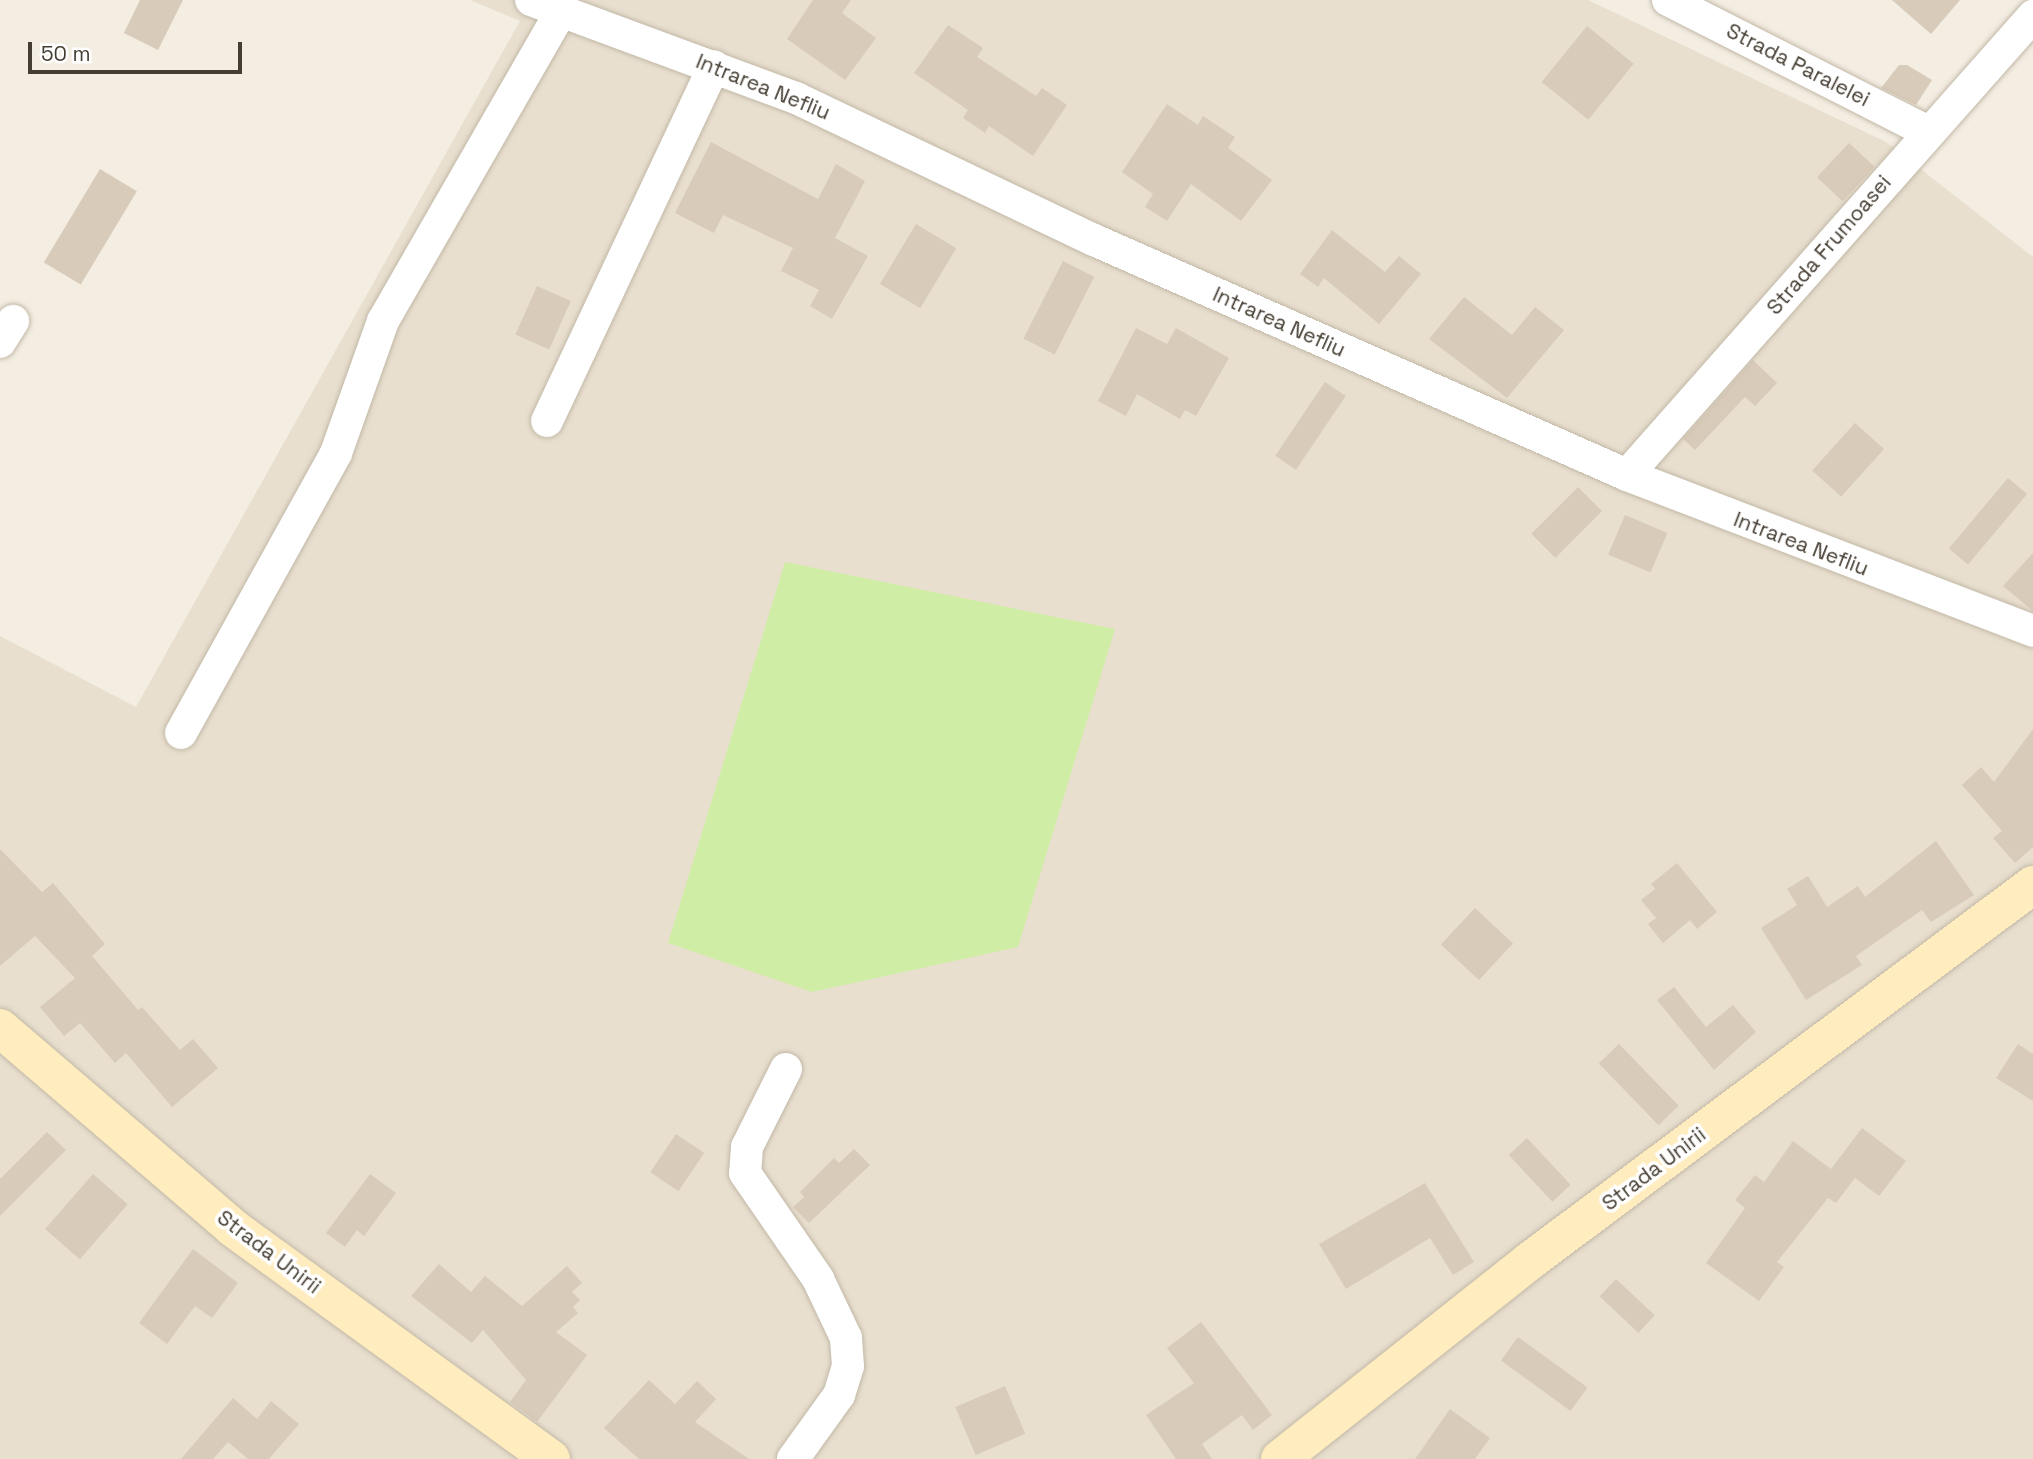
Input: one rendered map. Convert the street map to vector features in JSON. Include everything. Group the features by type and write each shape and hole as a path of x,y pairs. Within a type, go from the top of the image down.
{"main road":[{"name":"Strada Unirii","path":"1280,1459 1531,1260 2033,886"},
{"name":"Strada Unirii","path":"0,1028 233,1228 551,1459"}],"street":[{"name":"Intrarea Nefliu","path":"531,0 796,97 1094,240 1627,475 2033,631"},
{"name":"Strada Paralelei","path":"1668,0 1928,132"},
{"path":"181,733 336,453 383,321 561,11"},
{"name":"Strada Frumoasei","path":"1627,475 2033,16"},
{"path":"547,421 714,66"},
{"path":"786,1069 747,1147 745,1173 818,1279 846,1338 848,1366 839,1395 793,1459"}],"shaded area":[{"path":"470,0 1588,0 1886,142 2033,257 2033,1459 0,1459 0,636 136,707 520,21"}],"green space":[{"path":"785,562 1115,629 1018,947 812,992 668,943"}],"building":[{"path":"140,0 183,0 158,50 124,33"},
{"path":"813,0 851,0 842,13 876,38 845,80 787,39"},
{"path":"1892,0 1960,0 1931,34"},
{"path":"948,25 983,48 977,57 1036,96 1042,88 1067,105 1033,156 989,126 985,133 963,118 968,110 914,73"},
{"path":"1587,26 1634,64 1588,120 1542,82"},
{"path":"1899,65 1907,65 1932,80 1916,105 1881,88"},
{"path":"1167,104 1198,125 1203,116 1235,137 1228,148 1272,180 1241,221 1191,184 1167,221 1145,207 1153,194 1122,172"},
{"path":"711,142 818,199 836,164 865,181 835,238 868,256 832,319 810,306 819,290 781,271 793,248 723,215 714,233 675,213"},
{"path":"1849,143 1875,167 1843,201 1817,177"},
{"path":"100,169 137,191 81,285 44,262"},
{"path":"916,224 956,248 920,308 880,284"},
{"path":"1332,230 1385,272 1399,256 1421,274 1379,324 1324,278 1318,287 1300,274"},
{"path":"1063,261 1094,277 1055,354 1024,339"},
{"path":"537,286 571,301 549,349 515,334"},
{"path":"1464,297 1512,335 1535,307 1564,330 1507,398 1429,339"},
{"path":"1136,328 1167,344 1176,328 1229,358 1196,416 1185,410 1180,419 1137,394 1126,416 1098,401"},
{"path":"1753,360 1777,383 1755,406 1745,397 1695,450 1683,439"},
{"path":"1325,382 1346,396 1296,470 1275,456"},
{"path":"1855,423 1884,449 1841,497 1812,471"},
{"path":"2008,478 2027,494 1968,565 1949,548"},
{"path":"1578,487 1602,511 1555,558 1531,534"},
{"path":"1625,515 1667,533 1651,573 1608,555"},
{"path":"2033,553 2033,611 2003,586"},
{"path":"2033,729 2033,847 2015,863 1993,838 2002,831 1962,785 1981,767 1994,782"},
{"path":"1936,841 1974,895 1931,922 1922,910 1856,956 1862,965 1806,1000 1761,928 1797,905 1787,889 1808,876 1827,907 1858,886 1865,897"},
{"path":"0,849 42,892 53,883 105,944 92,956 138,1010 142,1007 180,1050 193,1039 218,1068 172,1107 126,1053 115,1063 80,1023 64,1036 40,1007 75,978 35,936 0,966"},
{"path":"1677,863 1717,912 1697,929 1690,920 1663,943 1648,924 1656,918 1641,900 1655,889 1651,884"},
{"path":"1475,908 1513,943 1479,980 1441,945"},
{"path":"1674,987 1706,1027 1733,1005 1756,1032 1714,1070 1657,1000"},
{"path":"1619,1044 1679,1106 1659,1125 1599,1063"},
{"path":"2018,1044 2033,1054 2033,1101 1996,1078"},
{"path":"1862,1128 1906,1161 1879,1196 1855,1178 1836,1203 1828,1198 1777,1262 1784,1267 1759,1301 1706,1263 1745,1208 1735,1200 1755,1175 1764,1182 1793,1141 1831,1169"},
{"path":"47,1132 66,1150 0,1216 0,1179"},
{"path":"676,1134 704,1153 678,1191 650,1172"},
{"path":"1527,1138 1571,1185 1552,1202 1509,1155"},
{"path":"854,1149 870,1165 809,1223 793,1207 804,1197 800,1192 834,1158 839,1163"},
{"path":"93,1174 128,1204 80,1259 45,1229"},
{"path":"370,1174 396,1193 364,1236 357,1230 345,1247 326,1233"},
{"path":"1425,1183 1474,1262 1453,1275 1430,1238 1346,1289 1319,1244"},
{"path":"193,1249 238,1283 212,1318 195,1306 167,1344 139,1323"},
{"path":"439,1264 471,1292 485,1276 522,1306 567,1266 582,1283 572,1292 580,1300 573,1307 578,1313 556,1332 587,1355 537,1422 510,1402 526,1380 483,1330 472,1343 411,1296"},
{"path":"1616,1279 1655,1315 1638,1333 1600,1297"},
{"path":"1201,1322 1272,1415 1253,1430 1242,1415 1202,1444 1212,1459 1176,1459 1146,1415 1194,1383 1167,1348"},
{"path":"1518,1337 1588,1388 1571,1411 1501,1360"},
{"path":"649,1380 675,1404 697,1381 716,1399 695,1422 749,1459 639,1459 604,1428"},
{"path":"1005,1386 1025,1434 976,1455 955,1407"},
{"path":"233,1398 257,1419 271,1401 299,1424 269,1459 248,1459 228,1442 213,1459 181,1459"},
{"path":"1450,1409 1490,1438 1475,1459 1415,1459"}]}
